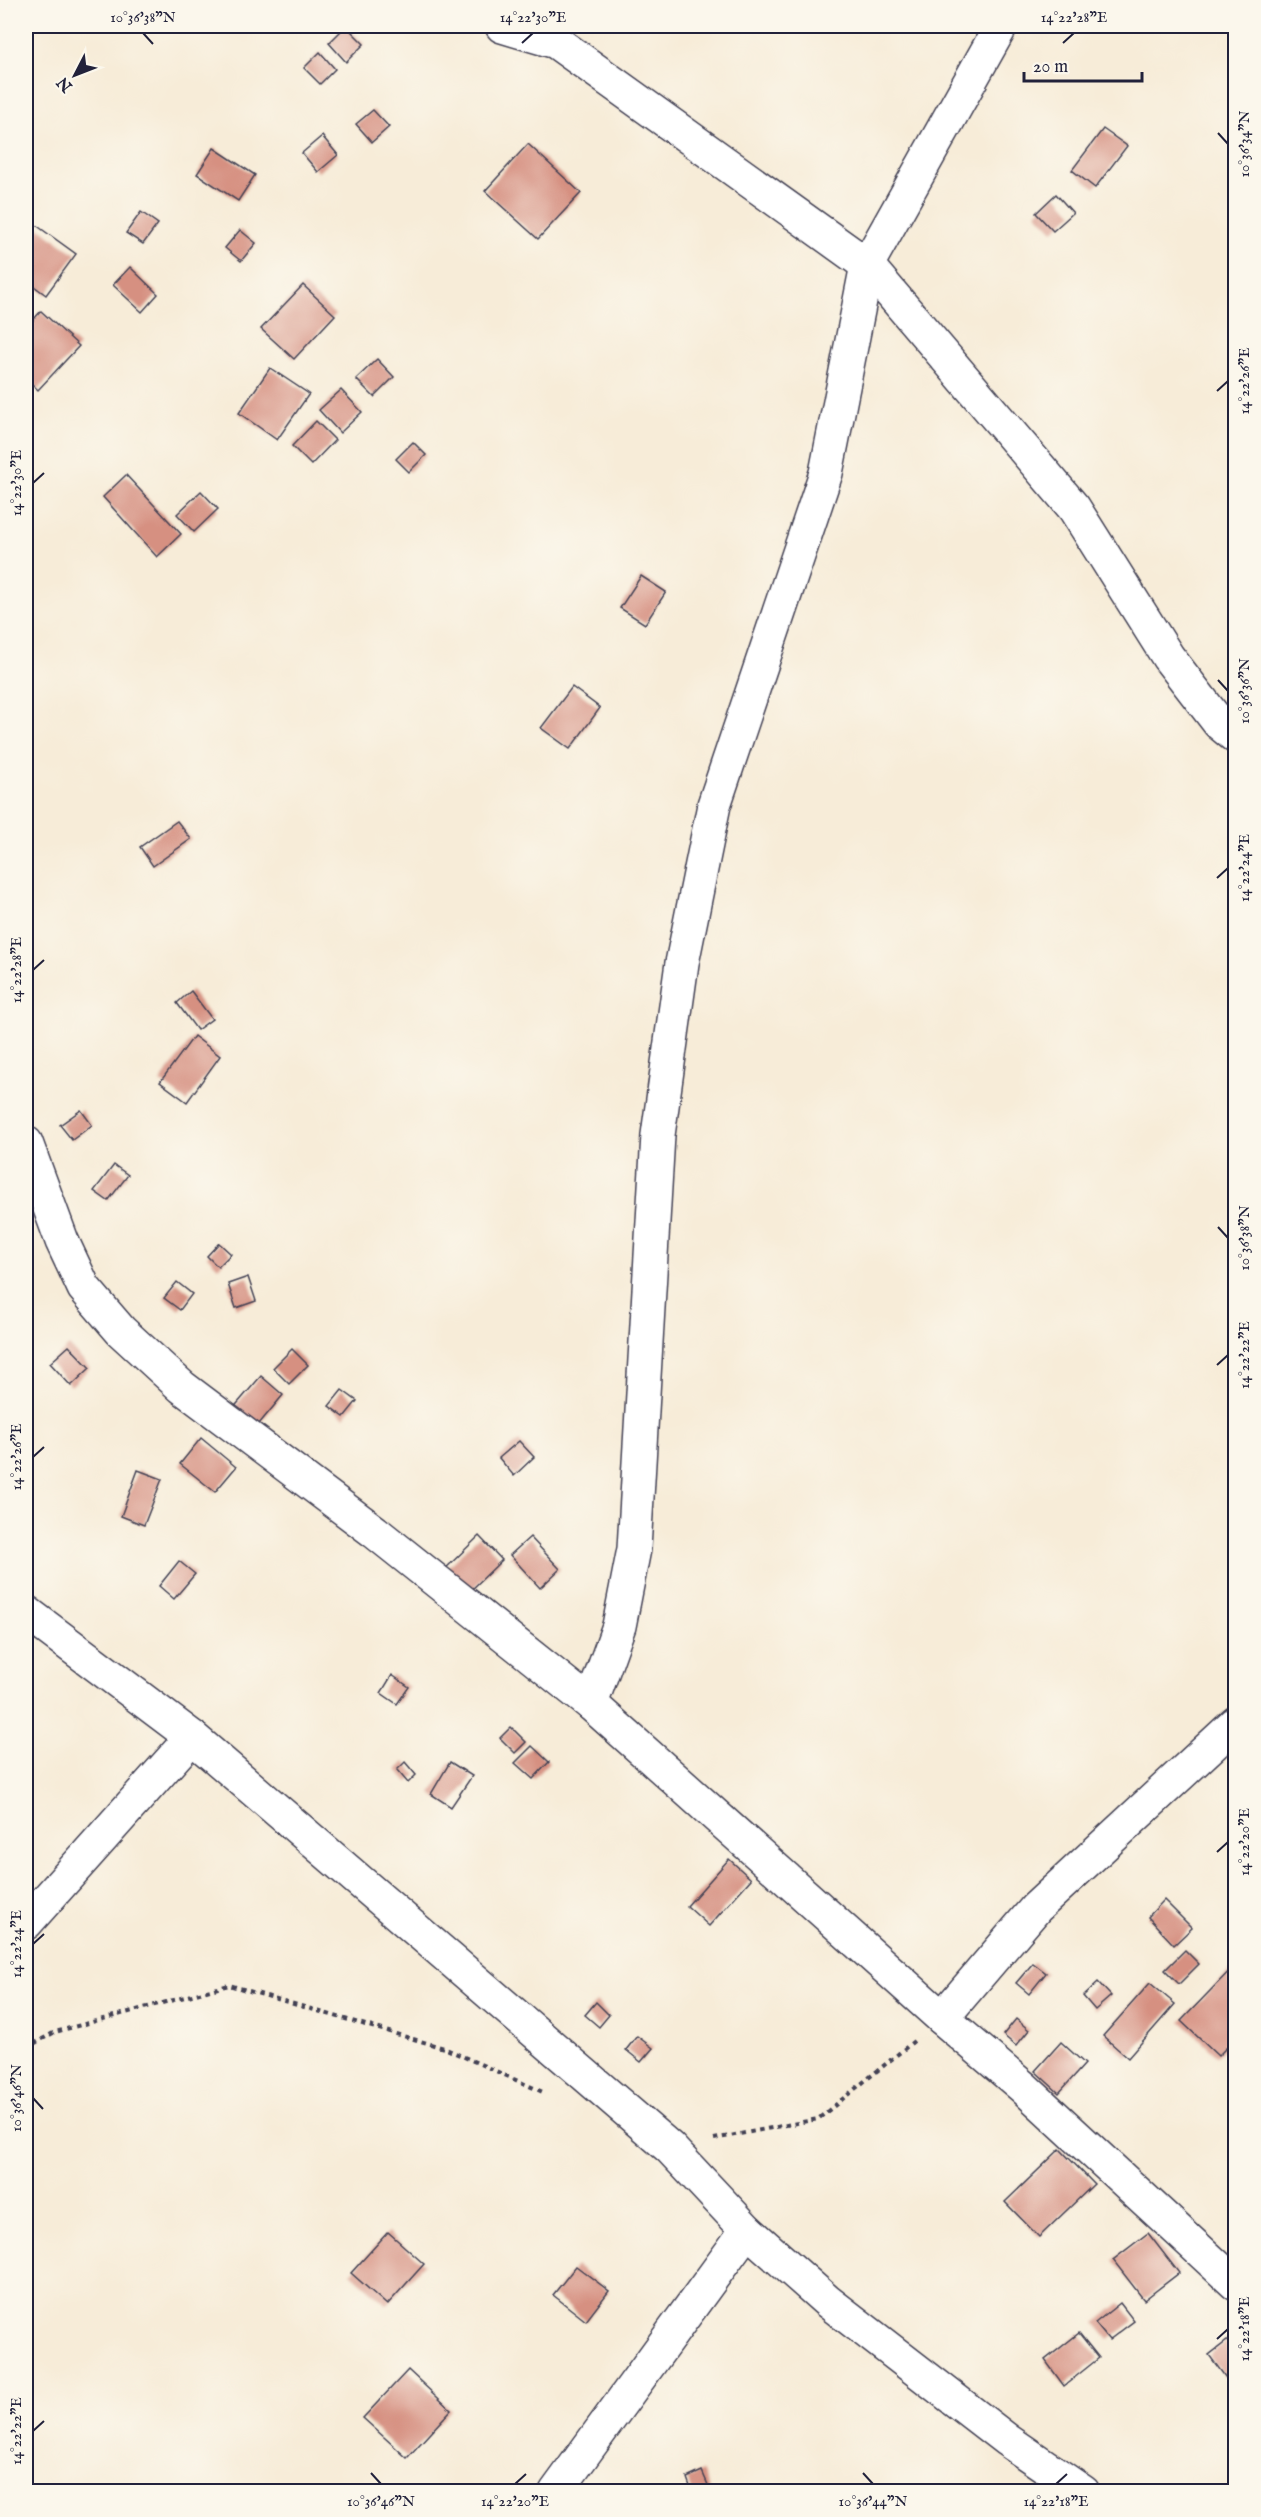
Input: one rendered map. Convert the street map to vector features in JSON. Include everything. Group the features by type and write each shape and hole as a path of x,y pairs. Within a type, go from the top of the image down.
{"street":[{"path":"502,26 556,42 867,265 1074,508 1168,657 1219,723 1236,736"},
{"path":"591,1704 619,1626 634,1549 658,1135 682,963 714,805 826,473 867,265 1001,26"},
{"path":"26,1143 62,1241 84,1288 121,1331 182,1387 375,1532 591,1704 942,2018 1023,2087 1236,2284"},
{"path":"26,1612 192,1737 670,2148 747,2230 827,2301 1007,2440 1083,2492"},
{"path":"942,2018 1036,1908 1236,1723"},
{"path":"26,1923 192,1737"},
{"path":"556,2492 747,2230"}],"path":[{"path":"26,2048 55,2032 229,1985 444,2048 551,2096"},
{"path":"670,2148 818,2120 942,2018"}],"building":[{"path":"346,26 364,44 346,62 329,43"},
{"path":"320,52 335,69 320,84 304,68"},
{"path":"373,110 389,127 372,142 356,124"},
{"path":"1103,129 1127,146 1095,188 1072,170"},
{"path":"322,136 338,155 318,172 302,153"},
{"path":"528,144 581,193 538,239 485,191"},
{"path":"214,148 255,175 238,201 197,174"},
{"path":"1056,194 1073,213 1053,231 1036,213"},
{"path":"141,212 158,224 143,244 126,233"},
{"path":"36,225 76,254 46,295 26,280 26,240"},
{"path":"240,230 256,243 241,261 225,248"},
{"path":"130,267 158,294 142,312 113,285"},
{"path":"303,285 335,315 294,359 261,329"},
{"path":"41,311 79,346 38,390 26,378 26,328"},
{"path":"377,359 394,377 374,397 356,379"},
{"path":"270,368 309,394 277,440 239,413"},
{"path":"341,390 362,412 340,433 319,410"},
{"path":"316,421 335,440 311,465 292,446"},
{"path":"413,442 426,455 409,472 396,459"},
{"path":"126,475 181,534 157,557 103,497"},
{"path":"201,491 218,509 194,532 177,514"},
{"path":"641,576 666,592 645,624 620,608"},
{"path":"572,687 600,708 570,749 541,728"},
{"path":"177,821 191,839 153,866 140,847"},
{"path":"191,991 212,1019 197,1030 177,1003"},
{"path":"194,1036 220,1056 187,1102 160,1082"},
{"path":"81,1110 92,1125 72,1140 60,1125"},
{"path":"114,1165 128,1175 108,1201 94,1191"},
{"path":"219,1243 231,1254 218,1267 207,1256"},
{"path":"248,1277 256,1301 236,1308 228,1284"},
{"path":"177,1282 192,1294 180,1310 164,1298"},
{"path":"69,1346 90,1368 71,1386 50,1363"},
{"path":"292,1349 308,1365 289,1384 273,1368"},
{"path":"261,1376 283,1395 254,1430 231,1411"},
{"path":"342,1390 357,1401 344,1417 329,1406"},
{"path":"201,1438 236,1467 215,1492 180,1464"},
{"path":"519,1441 534,1457 514,1476 499,1458"},
{"path":"138,1470 162,1479 144,1525 121,1516"},
{"path":"479,1536 502,1560 464,1597 441,1573"},
{"path":"530,1537 560,1569 540,1588 510,1555"},
{"path":"179,1561 195,1574 174,1599 159,1586"},
{"path":"392,1675 409,1687 397,1704 381,1693"},
{"path":"511,1727 526,1742 515,1753 500,1738"},
{"path":"532,1746 549,1762 533,1779 515,1763"},
{"path":"405,1762 416,1775 408,1783 397,1770"},
{"path":"450,1762 472,1776 451,1807 431,1794"},
{"path":"729,1859 751,1879 709,1926 687,1906"},
{"path":"1164,1900 1192,1928 1174,1945 1148,1917"},
{"path":"1185,1950 1199,1964 1179,1984 1165,1970"},
{"path":"1033,1963 1046,1973 1029,1994 1016,1983"},
{"path":"1236,1964 1236,2038 1218,2056 1181,2021"},
{"path":"1098,1982 1111,1996 1095,2010 1083,1996"},
{"path":"1150,1983 1175,2004 1128,2058 1103,2036"},
{"path":"596,2002 609,2015 599,2027 585,2015"},
{"path":"1016,2019 1029,2030 1016,2046 1003,2035"},
{"path":"637,2036 653,2048 641,2062 626,2050"},
{"path":"1061,2042 1085,2064 1059,2093 1035,2071"},
{"path":"1060,2149 1094,2184 1039,2237 1005,2202"},
{"path":"388,2232 424,2264 387,2305 351,2273"},
{"path":"1148,2233 1179,2273 1144,2300 1113,2260"},
{"path":"576,2266 609,2291 586,2321 553,2295"},
{"path":"1120,2303 1134,2321 1109,2340 1095,2323"},
{"path":"1079,2333 1099,2358 1064,2386 1045,2360"},
{"path":"1236,2334 1236,2371 1226,2378 1209,2355"},
{"path":"408,2370 451,2410 407,2458 363,2418"},
{"path":"702,2471 711,2492 692,2492 687,2478"}]}
